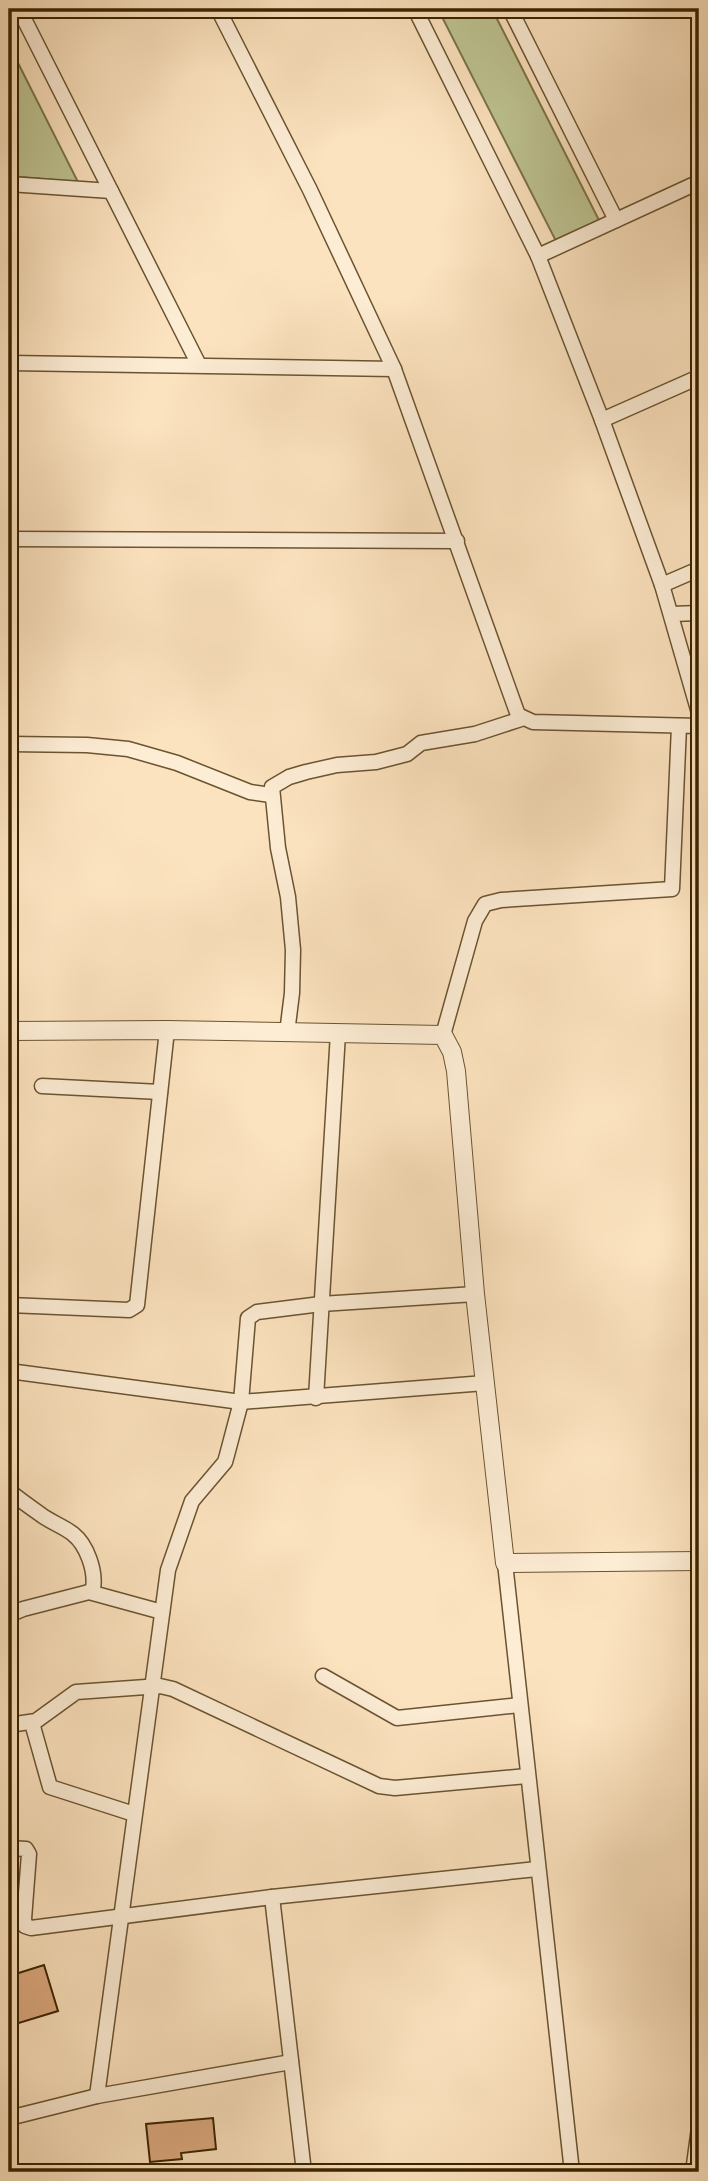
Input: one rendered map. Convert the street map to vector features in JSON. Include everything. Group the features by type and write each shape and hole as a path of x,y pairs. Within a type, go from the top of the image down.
{"street":[{"path":"19,9 200,365"},
{"path":"218,9 310,190 394,369 457,541 514,709 521,719"},
{"path":"415,9 538,256 662,585 699,713"},
{"path":"510,9 616,220"},
{"path":"538,256 699,182"},
{"path":"9,184 111,191"},
{"path":"9,362 394,369"},
{"path":"602,420 699,377"},
{"path":"9,539 457,541"},
{"path":"662,585 699,569"},
{"path":"672,614 699,613"},
{"path":"287,1033 293,974 292,936 271,795 274,785 289,777 337,765 376,762 407,754 421,743 475,734 521,719 533,722 699,726"},
{"path":"572,2172 475,1294 456,1071 452,1052 443,1035 475,922 485,904 501,900 672,889 679,726"},
{"path":"9,744 87,744 128,749 177,763 250,792 271,795"},
{"path":"9,1031 167,1030 443,1035"},
{"path":"9,1305 129,1310 137,1305 167,1030"},
{"path":"316,1398 338,1033"},
{"path":"42,1086 160,1091"},
{"path":"97,2096 168,1570 190,1506 225,1462 241,1402 248,1318 257,1312 321,1304 475,1294"},
{"path":"9,1371 241,1402 485,1383"},
{"path":"9,1492 80,1541 92,1573 94,1585 89,1592"},
{"path":"505,1563 699,1561"},
{"path":"9,1615 89,1592 162,1612"},
{"path":"323,1676 397,1718 520,1705"},
{"path":"9,1724 32,1723 76,1692 151,1686 173,1689 379,1786 395,1788 527,1776"},
{"path":"32,1723 50,1787 134,1814"},
{"path":"9,1848 26,1849 29,1854 24,1919 26,1927 537,1869"},
{"path":"272,1897 304,2172"},
{"path":"9,2118 97,2096 291,2062"},
{"path":"693,2172 699,2128"}],"green space":[{"path":"438,9 492,9 603,228 560,249"},
{"path":"9,45 78,182 9,176"}],"building":[{"path":"44,1965 58,2011 9,2026 9,1976"},
{"path":"213,2118 216,2149 181,2153 182,2159 150,2162 146,2124"}]}
